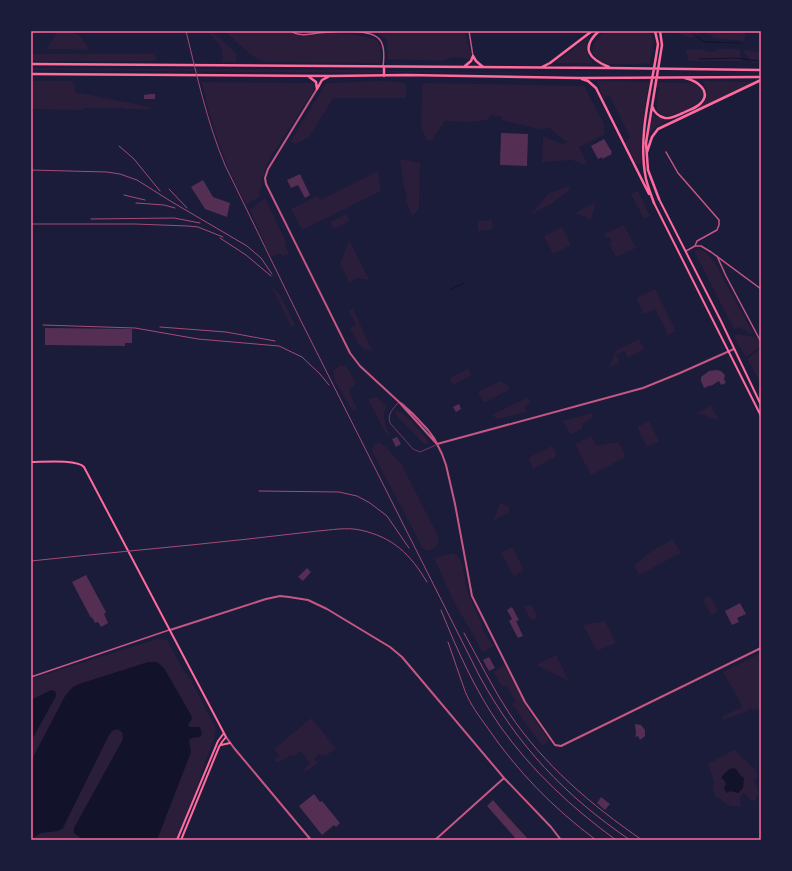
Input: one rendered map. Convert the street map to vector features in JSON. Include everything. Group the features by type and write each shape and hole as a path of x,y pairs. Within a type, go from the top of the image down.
{"highway":[{"path":"540,67 550,63 592,31"},
{"path":"599,31 591,39 588,45 588,50 594,60 611,68"},
{"path":"654,203 646,180 644,134 658,44 655,31"},
{"path":"659,199 648,170 646,156 647,134 661,54 662,45 660,31"},
{"path":"473,56 483,67"},
{"path":"463,67 471,62 473,56"},
{"path":"31,64 761,70"},
{"path":"384,67 384,76"},
{"path":"31,74 579,78 761,77"},
{"path":"308,76 314,80 317,89"},
{"path":"317,89 324,78 330,76"},
{"path":"652,105 653,110 659,116 669,118 700,104 704,97 704,89 694,81 681,77"},
{"path":"579,78 588,81 596,88 654,203"},
{"path":"646,156 652,137 658,129 761,80"}],"main road":[{"path":"659,199 721,321 761,405"},
{"path":"654,203 761,416"},
{"path":"680,254 685,251"},
{"path":"31,462 73,462 81,464 86,471 226,737 220,745 181,840"},
{"path":"178,840 218,741 224,733"},
{"path":"220,745 230,743"}],"street":[{"path":"291,31 300,34 354,31 372,32 382,42 384,67"},
{"path":"469,31 473,56"},
{"path":"317,89 268,169 265,181 350,353 360,366 399,402 437,444 446,465 462,539 472,596 525,702 550,740 557,746 561,746 761,648"},
{"path":"666,152 678,173 719,220 718,227 714,232 697,241 695,246"},
{"path":"697,241 701,246 761,289"},
{"path":"685,251 695,246 701,246"},
{"path":"717,256 761,342"},
{"path":"437,444 643,388 734,349"},
{"path":"31,677 237,608 276,597 289,597 313,602 378,639 402,657 504,778 561,840"},
{"path":"226,737 311,840"},
{"path":"434,840 504,778"}],"lane":[{"path":"399,402 389,414 390,423 413,448 420,452 437,444"}],"shaded area":[{"path":"58,31 73,32 85,43 88,48 87,50 47,49"},
{"path":"207,31 211,31 237,54 236,62 222,62 223,57 221,48 217,41"},
{"path":"225,31 289,31 293,34 304,36 331,33 372,38 377,40 380,46 381,60 378,63 265,62 249,53"},
{"path":"375,31 465,31 472,57 471,59 454,57 444,61 388,59 387,40"},
{"path":"606,31 649,31 654,41 650,64 616,64 606,63 599,60 594,56 592,48 597,39"},
{"path":"671,31 742,31 746,35 744,41 714,38 706,32 690,38"},
{"path":"590,36 587,43 587,53 593,63 555,63"},
{"path":"701,49 711,52 720,49 738,49 743,61 689,61 685,50"},
{"path":"746,50 761,53 761,62 752,62 743,51"},
{"path":"31,54 153,54 157,58 153,61 31,61"},
{"path":"31,68 383,71 380,73 31,70"},
{"path":"407,71 733,75 387,72"},
{"path":"31,81 72,81 75,85 75,92 150,107 149,109 31,109"},
{"path":"384,81 405,83 406,98 335,98 332,100 309,137 296,144 290,142 326,83"},
{"path":"703,81 753,83 678,118 696,109 704,102 707,93"},
{"path":"202,82 315,83 314,90 269,160 261,181 262,185 259,192 260,197 246,204 225,160 210,114"},
{"path":"597,82 693,83 698,85 703,92 703,96 698,103 677,114 663,115 659,113 657,109 659,87 648,87 642,126 641,162 637,165 625,142 630,137 609,95 604,98 603,97"},
{"path":"425,83 584,86 604,124 605,134 579,147 587,163 585,165 572,160 542,162 543,136 562,144 567,142 549,128 538,129 501,120 502,117 490,115 489,119 478,121 445,121 431,141 427,140 421,128 422,86"},
{"path":"652,114 664,119 675,117 657,126 651,133 649,132"},
{"path":"400,159 420,163 419,209 412,216 406,200 407,197 404,188"},
{"path":"378,171 381,191 302,230 291,209 317,196 320,200"},
{"path":"570,185 568,192 553,203 531,214 548,194"},
{"path":"638,191 650,216 644,219 631,194"},
{"path":"265,198 285,240 285,245 289,254 283,256 280,253 271,257 250,210"},
{"path":"596,202 591,220 575,213"},
{"path":"346,214 350,221 334,229 330,222"},
{"path":"492,220 493,229 478,231 478,221"},
{"path":"624,225 636,248 616,257 609,244 612,242 610,237 606,238 604,234"},
{"path":"562,227 571,245 553,254 544,236"},
{"path":"350,241 369,280 358,278 349,282 340,264 348,242"},
{"path":"699,249 706,252 713,260 754,335 739,327 734,329 694,251"},
{"path":"271,286 280,295 294,323 294,326 291,326"},
{"path":"655,289 676,331 668,335 655,309 644,314 636,298"},
{"path":"353,309 372,350 365,350 358,343 350,328 356,325 349,311"},
{"path":"738,334 758,338 761,346 746,357 733,336"},
{"path":"639,339 644,349 628,358 624,351 616,355 620,362 610,367 615,351"},
{"path":"761,349 761,387 747,359"},
{"path":"339,366 345,366 347,368 356,383 349,391 357,409 353,411 335,381 333,371"},
{"path":"468,369 472,375 453,385 449,378"},
{"path":"500,381 508,385 510,389 484,403 478,392"},
{"path":"377,397 386,406 384,414 390,435 387,436 368,399"},
{"path":"528,397 530,403 524,407 527,412 497,419 492,415"},
{"path":"711,406 719,420 697,413"},
{"path":"397,410 414,424 429,442 428,445 422,443 396,415 395,412"},
{"path":"592,413 594,417 583,423 582,429 570,435 563,421"},
{"path":"649,421 659,441 647,447 637,427"},
{"path":"591,436 596,445 619,443 626,457 591,475 575,444"},
{"path":"380,443 386,447 401,463 438,536 438,542 433,549 427,551 423,549 373,453 372,448 374,444"},
{"path":"552,446 556,453 555,457 533,469 528,458"},
{"path":"500,503 508,506 510,511 493,521"},
{"path":"673,539 681,553 639,575 634,565 653,550"},
{"path":"512,547 524,570 514,576 501,553"},
{"path":"452,553 458,556 462,564 468,594 482,624 484,633 494,646 482,652 454,602 434,558"},
{"path":"710,596 718,611 711,615 703,599"},
{"path":"531,604 538,617 531,621 524,607"},
{"path":"605,621 616,643 597,651 583,625"},
{"path":"157,639 167,640 183,670 191,680 216,729 200,780 176,840 31,840 31,679"},
{"path":"761,653 761,710 749,709 746,712 723,720 723,716 743,707 723,672"},
{"path":"556,655 569,681 536,665"},
{"path":"148,662 157,662 164,668 191,715 192,719 188,725 190,727 200,727 202,734 200,737 189,740 191,752 157,840 83,840 74,833 74,828 122,741 122,732 117,729 112,731 109,735 63,828 58,831 41,833 31,839 31,761 65,696 73,687 79,684"},
{"path":"504,664 531,715 549,740 542,746 512,704 516,702 506,685 502,687 494,672"},
{"path":"51,690 55,691 56,696 31,739 31,700"},
{"path":"311,718 336,748 326,756 319,754 314,759 318,763 305,772 304,769 310,763 300,751 294,756 291,755 284,760 276,762 274,760 280,756 274,749"},
{"path":"734,750 756,770 757,777 753,781 759,793 755,801 751,800 744,793 740,798 740,807 730,806 714,795 714,782 708,764"},
{"path":"733,768 736,769 744,778 743,788 738,793 730,791 727,793 724,787 726,785 725,781 721,778 728,770"}],"building":[{"path":"155,94 155,99 144,99 144,95"},
{"path":"501,133 528,134 527,166 500,165"},
{"path":"604,139 612,154 602,159 602,157 598,159 591,146"},
{"path":"300,174 310,195 305,198 298,185 291,188 287,180"},
{"path":"203,180 213,197 230,203 227,217 205,209 191,187"},
{"path":"45,328 132,329 132,343 125,343 125,346 45,345"},
{"path":"709,371 721,371 725,375 724,379 726,383 721,385 719,381 704,388 701,377"},
{"path":"459,404 461,409 456,412 453,407"},
{"path":"397,437 401,444 396,447 392,439"},
{"path":"307,568 311,572 303,581 298,577"},
{"path":"86,575 106,612 104,614 108,623 101,627 98,622 95,623 92,617 91,618 72,582"},
{"path":"740,603 746,614 737,618 739,622 732,625 725,611"},
{"path":"512,607 519,620 516,621 523,636 518,638 509,621 512,619 507,610"},
{"path":"489,657 495,668 489,671 483,660"},
{"path":"635,724 641,725 645,730 645,736 640,740 638,736 635,737"},
{"path":"314,794 320,802 322,801 340,823 336,827 334,825 322,835 299,806"},
{"path":"601,797 610,804 605,810 597,803"},
{"path":"493,800 529,840 517,840 487,806"}],"waterway":[{"path":"691,31 705,42 742,43"},
{"path":"699,59 736,58 760,61 760,65"},
{"path":"759,89 761,93"},
{"path":"450,290 464,283"}],"railway":[{"path":"186,31 198,82 225,165 299,317 480,677 510,725 544,768 584,805 630,840"},
{"path":"119,146 134,159 160,191"},
{"path":"31,170 107,172 120,174 137,180 247,246 261,258 272,274"},
{"path":"169,189 187,208"},
{"path":"124,195 145,200"},
{"path":"136,203 164,205 175,208"},
{"path":"91,219 174,218 200,223"},
{"path":"31,224 135,224 188,226 198,227 223,237"},
{"path":"220,238 246,255 271,276"},
{"path":"43,325 135,328 198,339 279,346 302,357 329,385"},
{"path":"160,327 226,332 275,341"},
{"path":"259,491 339,492 357,496 370,503 387,516 409,548"},
{"path":"31,561 318,531 350,529 372,533 400,548 414,563 427,582"},
{"path":"441,610 460,655 482,698 512,743 568,802 616,840"},
{"path":"464,633 509,713 537,750 586,798 642,840"},
{"path":"448,642 467,696 475,710 499,743 523,774 565,815 596,840"}]}
